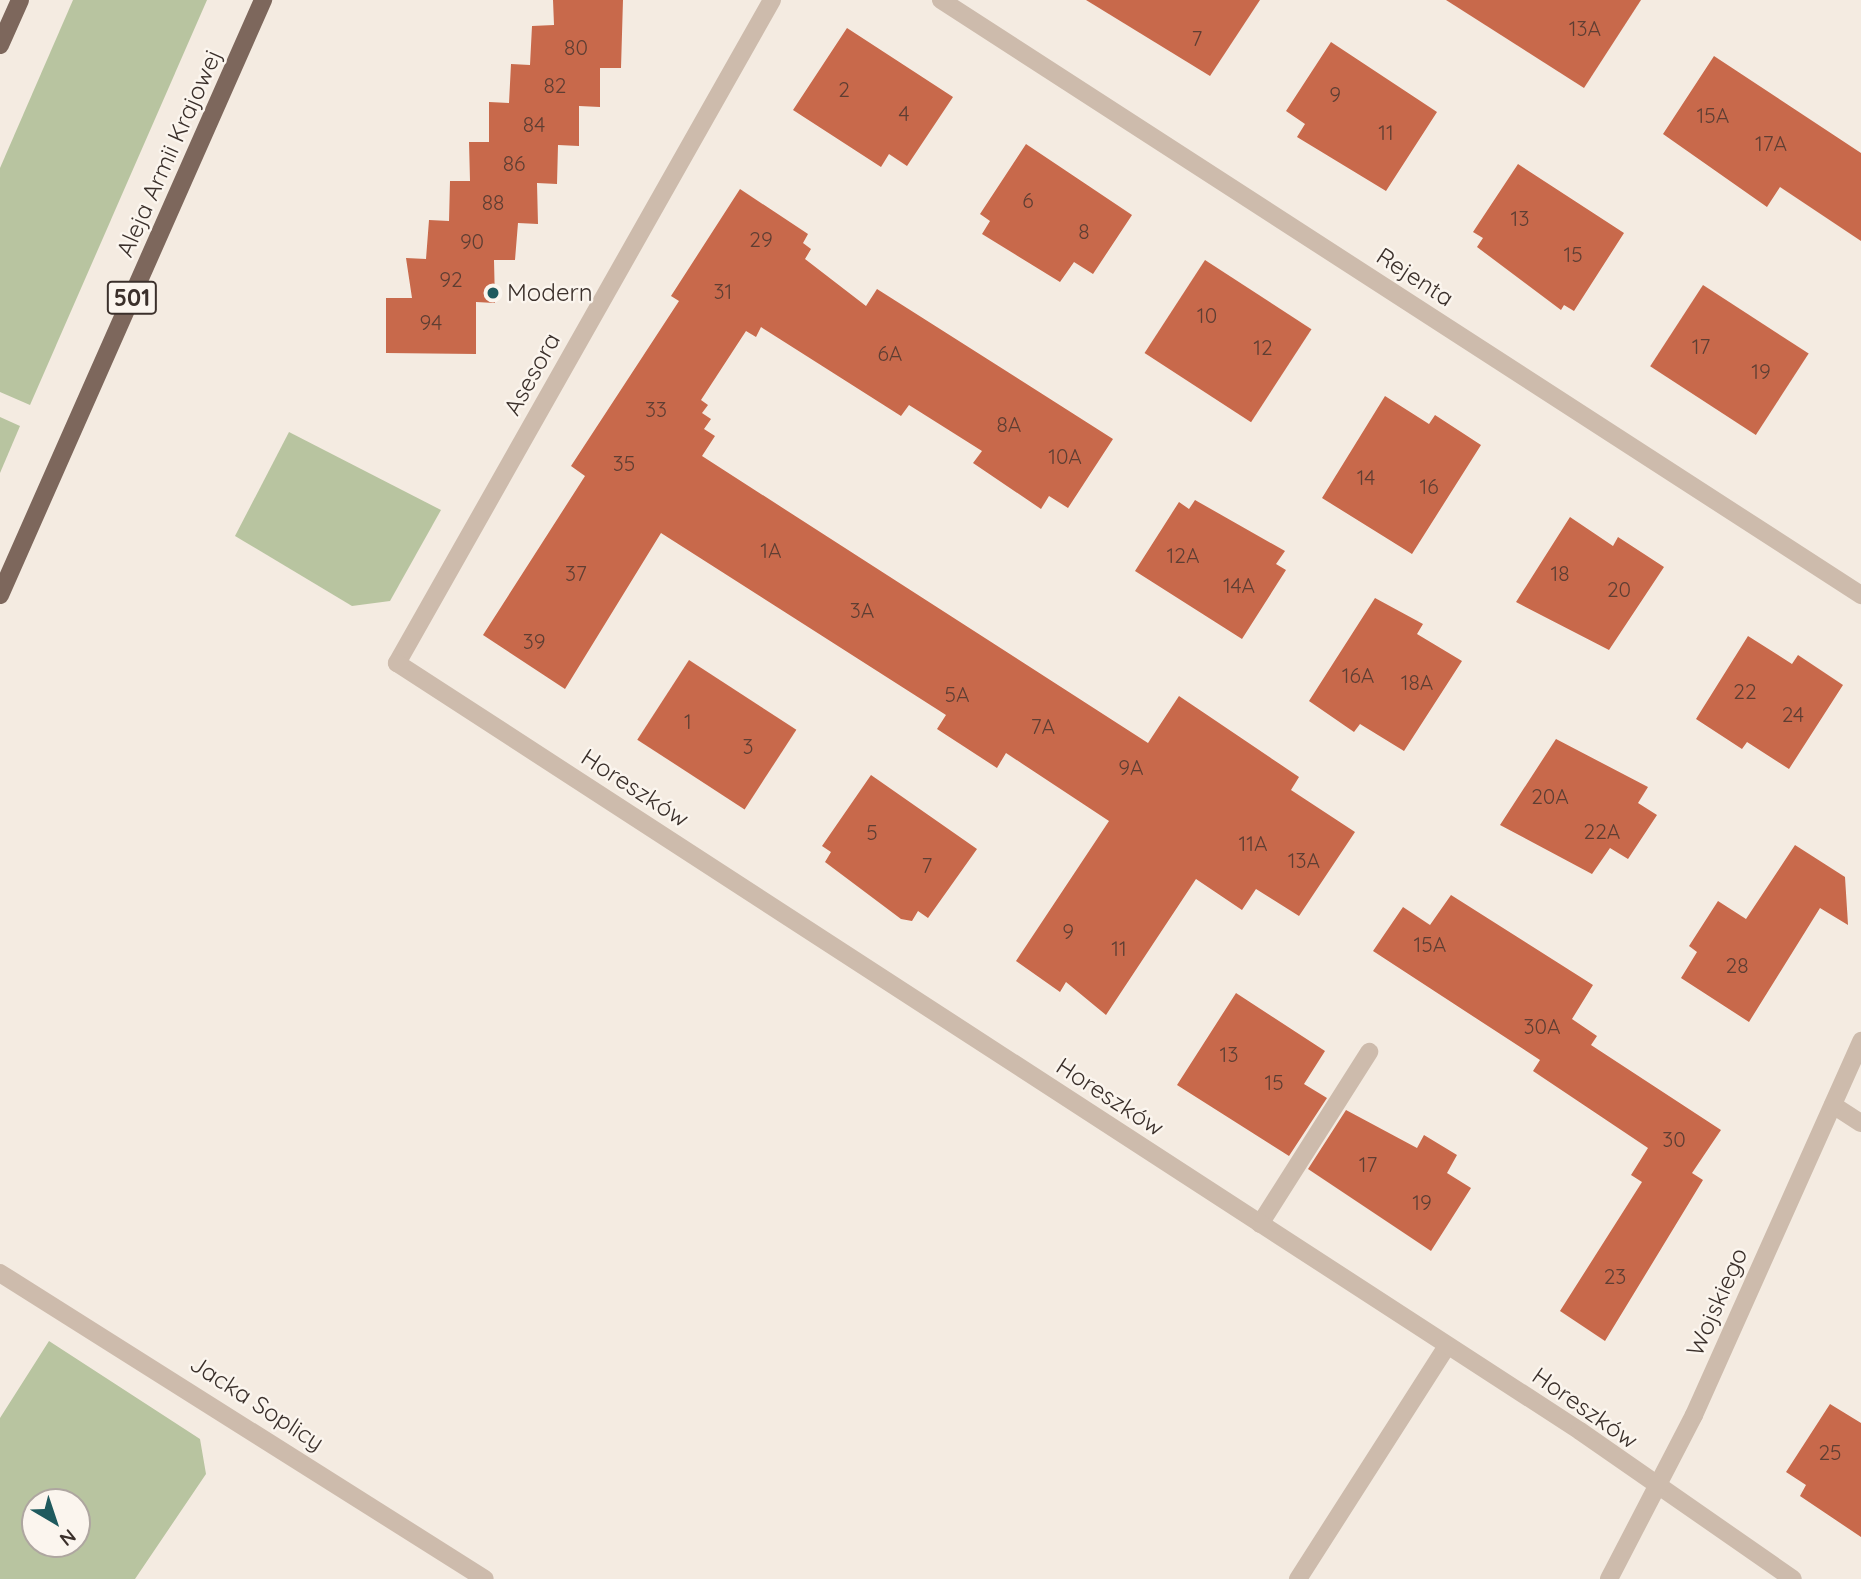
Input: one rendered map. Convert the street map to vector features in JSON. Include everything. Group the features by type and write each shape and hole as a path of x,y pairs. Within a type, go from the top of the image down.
{"main road":[{"path":"0,45 20,0"},
{"name":"Aleja Armii Krajowej","path":"0,595 263,0"}],"street":[{"name":"Asesora","path":"397,663 772,0"},
{"name":"Rejenta","path":"942,0 1861,595"},
{"name":"Horeszków","path":"397,663 1447,1346 1793,1579"},
{"name":"Wojskiego","path":"1609,1579 1657,1489 1861,1041"},
{"path":"1261,1224 1369,1052"},
{"path":"1833,1105 1861,1124"},
{"name":"Jacka Soplicy","path":"0,1273 485,1579"},
{"path":"1298,1579 1447,1346"}],"green space":[{"path":"73,0 207,0 30,405 0,392 0,168"},
{"path":"0,417 20,426 0,473"},
{"path":"289,432 441,510 390,601 352,606 235,536"},
{"path":"49,1341 200,1439 206,1474 135,1579 0,1579 0,1418"}],"building":[{"path":"553,0 623,0 621,68 600,68 600,107 579,106 579,146 558,145 557,184 537,183 538,224 518,223 515,260 494,260 495,303 476,302 476,354 386,353 386,298 412,298 406,258 426,259 429,220 449,221 450,181 470,181 469,142 489,142 489,102 509,103 511,64 530,65 532,26 554,25"},
{"path":"1086,0 1260,0 1210,76"},
{"path":"1446,0 1641,0 1584,88"},
{"path":"847,28 953,97 907,166 889,154 881,167 793,110"},
{"path":"1331,42 1437,112 1386,191 1297,137 1305,124 1286,111"},
{"path":"1714,56 1861,153 1861,241 1780,187 1767,207 1663,134"},
{"path":"1026,144 1132,215 1093,274 1074,262 1060,282 982,234 990,221 980,214"},
{"path":"1518,164 1624,233 1574,311 1564,305 1561,310 1477,247 1483,238 1473,232"},
{"path":"740,189 808,234 803,243 811,249 805,259 866,306 877,289 1113,439 1068,508 1049,496 1041,509 973,463 982,451 909,405 901,416 761,327 756,337 746,331 701,400 708,405 702,413 711,419 704,429 715,436 702,456 1148,743 1179,696 1299,777 1291,790 1355,832 1299,916 1256,889 1242,910 1196,879 1106,1015 1066,982 1060,992 1016,961 1109,821 1006,753 997,768 937,729 946,715 661,533 565,689 483,635 585,476 571,466 679,301 671,296"},
{"path":"1205,260 1312,329 1251,422 1145,353"},
{"path":"1703,285 1809,354 1756,435 1650,366"},
{"path":"1385,396 1429,424 1435,415 1481,445 1412,554 1322,498"},
{"path":"1195,500 1285,551 1276,564 1286,570 1242,639 1135,571 1179,502 1189,509"},
{"path":"1570,517 1613,546 1618,537 1664,567 1609,650 1516,602"},
{"path":"1375,598 1423,624 1417,634 1462,661 1404,751 1360,724 1354,732 1309,701"},
{"path":"1748,636 1792,664 1798,655 1843,685 1789,769 1747,742 1742,749 1696,719"},
{"path":"689,660 796,730 745,809 637,740"},
{"path":"1556,739 1648,787 1638,803 1657,815 1628,859 1610,848 1592,874 1500,825"},
{"path":"871,775 977,849 928,918 918,911 912,921 901,919 825,862 831,852 822,846"},
{"path":"1795,845 1845,877 1848,925 1820,908 1749,1022 1681,978 1697,952 1689,946 1718,901 1746,919"},
{"path":"1451,895 1593,985 1572,1019 1597,1036 1591,1045 1721,1130 1692,1173 1703,1180 1605,1341 1560,1311 1642,1182 1631,1175 1648,1148 1533,1071 1540,1060 1373,951 1403,907 1430,925"},
{"path":"1236,993 1325,1051 1304,1084 1327,1098 1289,1156 1177,1085"},
{"path":"1346,1110 1417,1148 1424,1135 1457,1155 1447,1173 1471,1188 1431,1251 1308,1169"},
{"path":"1830,1404 1861,1423 1861,1537 1800,1496 1806,1485 1786,1472"}],"place":[{"name":"Modern","path":"493,293"}]}
